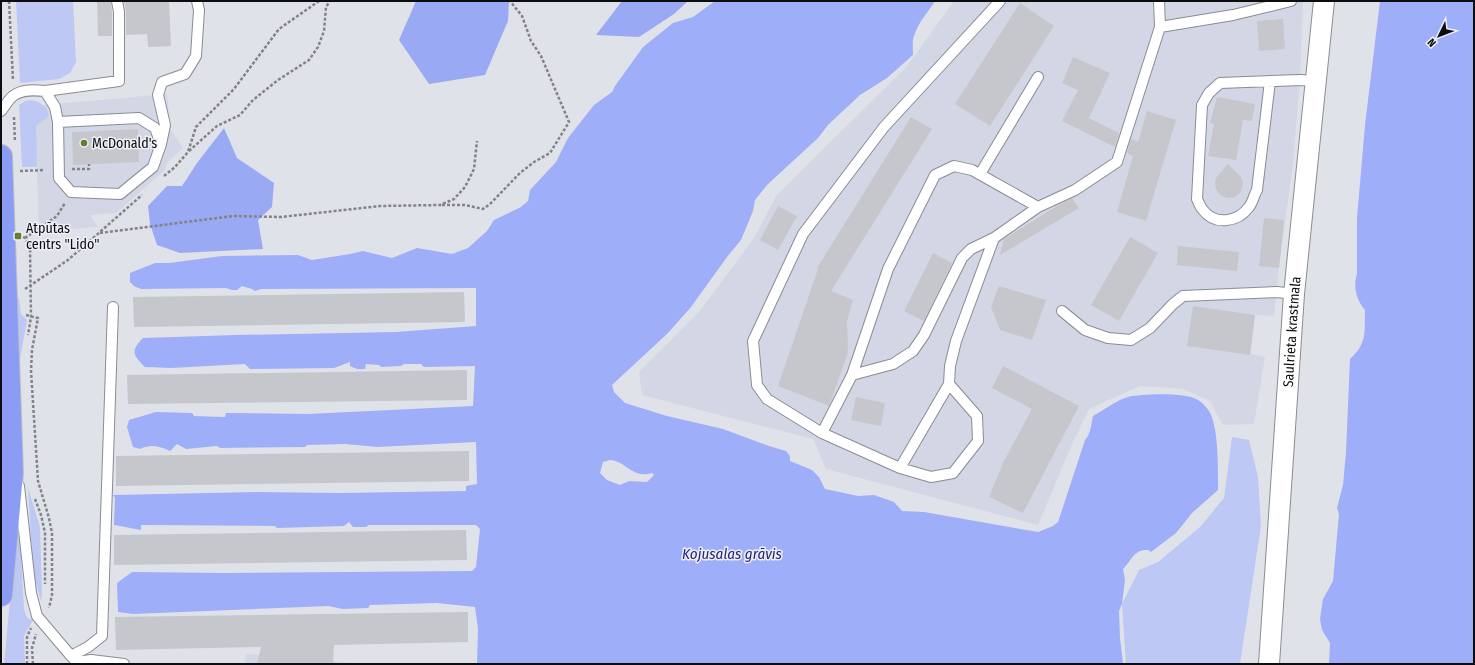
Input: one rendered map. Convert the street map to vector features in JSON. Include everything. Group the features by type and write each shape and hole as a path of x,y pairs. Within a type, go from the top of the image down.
{"highway":[{"path":"1,156 12,473 1,595"}],"street":[{"name":"Saulrieta krastmala","path":"1269,664 1294,294 1324,1"}],"lane":[{"path":"1,111 13,95 23,92 35,90 45,91 119,81 119,12 117,1"},
{"path":"45,91 55,107 58,122 59,178 71,192 120,194 153,167 161,144 165,125 158,95 162,82 186,74 196,56 199,10 197,1"},
{"path":"949,384 978,416 978,441 953,472 931,477 900,468 822,433 767,399 758,384 753,341 803,234 884,127 1000,1"},
{"path":"852,375 893,364 913,351 924,335 962,258 971,249 994,238 1038,207 1075,190 1117,162 1160,27 1159,1"},
{"path":"1160,27 1233,15 1291,1"},
{"path":"980,174 1038,76"},
{"path":"1270,81 1257,190 1250,206 1240,216 1227,221 1214,219 1203,211 1197,199 1202,105 1209,93 1220,83 1270,81 1300,80 1315,81"},
{"path":"58,122 139,118 155,128 161,144"},
{"path":"822,433 852,375 888,269 935,175 954,166 972,170 1038,207"},
{"path":"900,468 949,384 950,366 956,341 994,238"},
{"path":"1062,311 1085,330 1108,338 1131,340 1150,328 1173,304 1183,296 1277,292 1294,294"},
{"path":"75,661 88,647 102,636 113,307"},
{"path":"10,399 31,593 40,620 75,661"},
{"path":"75,661 91,660 118,664"}],"path":[{"path":"188,152 196,127 234,89 279,29 319,1"},
{"path":"163,177 217,126 240,115 253,100 278,80 309,60 318,47 324,31 326,7 330,1"},
{"path":"99,233 233,216 281,217 380,206 440,205 465,206 483,209 490,204 520,173 534,162 550,153 569,122 541,56 531,41 522,16 510,1"},
{"path":"440,205 454,199 465,186 474,169 477,141"},
{"path":"25,238 57,216 71,192"},
{"path":"31,284 68,260 145,193"},
{"path":"18,236 25,238 30,247 31,317 27,340"},
{"path":"22,312 25,315 38,318 31,362 38,481 52,533 52,595 40,620 27,637 26,664"},
{"path":"33,664 32,648 45,597 45,540 41,515 34,494"}],"shaded area":[{"path":"16,1 73,1 76,62 70,73 59,79 20,83"},
{"path":"416,1 509,1 508,21 485,75 429,84 399,40"},
{"path":"622,1 688,1 674,14 639,37 596,35"},
{"path":"954,1 1303,1 1300,80 1293,164 1274,316 1255,315 1250,354 1265,357 1254,424 1223,425 1210,401 1183,389 1140,386 1089,409 1073,442 1038,525 826,469 813,439 642,395 639,372 699,312 754,238 776,196 908,65"},
{"path":"167,94 171,130 183,148 167,163 165,170 116,213 90,215 98,227 62,230 39,223 35,126 50,115 43,105"},
{"path":"30,100 45,107 49,116 36,126 37,167 22,167 19,105"},
{"path":"224,128 237,158 274,183 272,207 258,220 263,249 180,253 157,245 150,224 148,206 167,186 182,186 197,163"},
{"path":"17,298 19,298 21,314 27,320 20,360"},
{"path":"1232,437 1249,440 1258,477 1261,526 1240,664 1126,664 1122,604 1139,570 1158,562 1200,527 1224,498"},
{"path":"28,488 40,527 41,601 33,573"},
{"path":"18,535 20,538 24,609 27,618 33,620 24,636 25,664 4,664 16,537"},
{"path":"246,654 368,664 245,664"}],"water":[{"name":"Kojusalas grāvis","path":"715,1 935,1 916,31 913,40 913,55 887,78 860,95 828,125 818,138 767,185 755,200 753,211 741,240 691,307 668,333 612,385 614,392 625,403 667,416 723,429 786,451 790,456 790,461 812,470 819,477 825,489 858,496 874,495 894,502 902,511 924,512 1038,532 1053,526 1058,522 1085,440 1090,432 1093,416 1128,397 1174,395 1192,397 1198,400 1209,411 1215,427 1218,490 1192,513 1176,533 1151,552 1148,550 1143,550 1136,553 1123,569 1125,580 1122,604 1119,611 1123,664 477,664 478,629 475,607 437,603 370,605 368,608 343,609 328,606 133,614 118,612 117,583 132,572 224,573 472,571 476,567 480,529 476,525 369,525 366,527 353,527 349,522 344,526 277,528 275,526 141,525 141,530 114,525 115,498 113,495 256,492 339,493 466,491 466,486 477,484 476,442 378,447 345,444 307,445 305,447 220,448 217,446 186,449 177,444 170,451 155,446 148,446 140,449 133,447 127,427 129,420 156,412 192,413 194,416 225,417 226,413 308,414 473,406 475,366 424,367 421,364 404,364 401,366 381,367 379,365 366,364 365,369 357,369 350,366 350,362 334,368 250,369 245,364 171,368 145,367 136,356 135,350 136,346 143,338 396,332 476,326 476,288 261,289 255,291 242,286 237,290 226,288 141,289 134,286 130,282 130,273 155,263 169,263 222,256 298,255 312,260 363,251 392,258 417,248 452,254 468,248 487,231 494,220 521,207 528,201 530,190 556,162 568,138 594,105 612,92 643,47 673,23 693,17","holes":["610,460 616,461 639,474 652,473 654,475 647,482 629,481 620,485 607,480 600,473 603,462"]},
{"path":"1380,1 1474,1 1474,664 1329,664 1330,643 1322,630 1320,619 1323,599 1333,581 1339,514 1337,508 1343,485 1346,452 1350,359 1360,347 1365,331 1365,310 1359,302 1355,288 1357,274 1357,218 1365,125"}],"building":[{"path":"97,1 111,1 112,36 98,36"},
{"path":"124,1 169,1 171,46 148,47 147,34 126,35 126,12"},
{"path":"1020,3 1054,26 990,126 955,104"},
{"path":"1283,19 1285,49 1259,51 1257,21"},
{"path":"1073,57 1110,73 1089,118 1119,133 1115,147 1062,121 1078,90 1062,83"},
{"path":"1217,97 1255,104 1252,121 1243,120 1236,160 1208,156 1214,124 1210,123"},
{"path":"1147,111 1176,120 1146,221 1117,212 1133,156 1127,153 1131,139 1138,142"},
{"path":"911,117 932,129 831,291 853,300 847,321 848,353 829,406 778,386 818,269 817,268"},
{"path":"138,129 139,162 73,165 72,132"},
{"path":"1228,164 1241,177 1243,182 1240,193 1235,197 1229,198 1219,194 1215,183 1216,178"},
{"path":"1072,198 1079,208 1000,255 1004,239"},
{"path":"778,206 797,216 778,250 760,240"},
{"path":"1264,218 1284,220 1279,268 1259,266"},
{"path":"1130,237 1158,253 1119,321 1091,305"},
{"path":"1178,246 1239,252 1237,271 1177,265"},
{"path":"933,253 952,263 924,321 904,311"},
{"path":"999,286 1046,300 1032,340 1000,330 991,307"},
{"path":"464,292 465,322 134,327 133,297"},
{"path":"1193,306 1255,315 1250,355 1187,346"},
{"path":"1003,366 1079,406 1023,513 989,497 1003,463 1032,409 992,388"},
{"path":"467,370 467,400 128,404 127,375"},
{"path":"856,397 885,403 881,426 851,420"},
{"path":"469,451 469,481 116,486 116,456"},
{"path":"466,530 467,560 114,565 114,535"},
{"path":"468,612 468,642 334,645 333,664 257,664 261,647 116,650 115,617"}],"place":[{"name":"McDonald's","path":"84,143"},
{"name":"Atpūtas centrs \"Lido\"","path":"18,236"}]}
